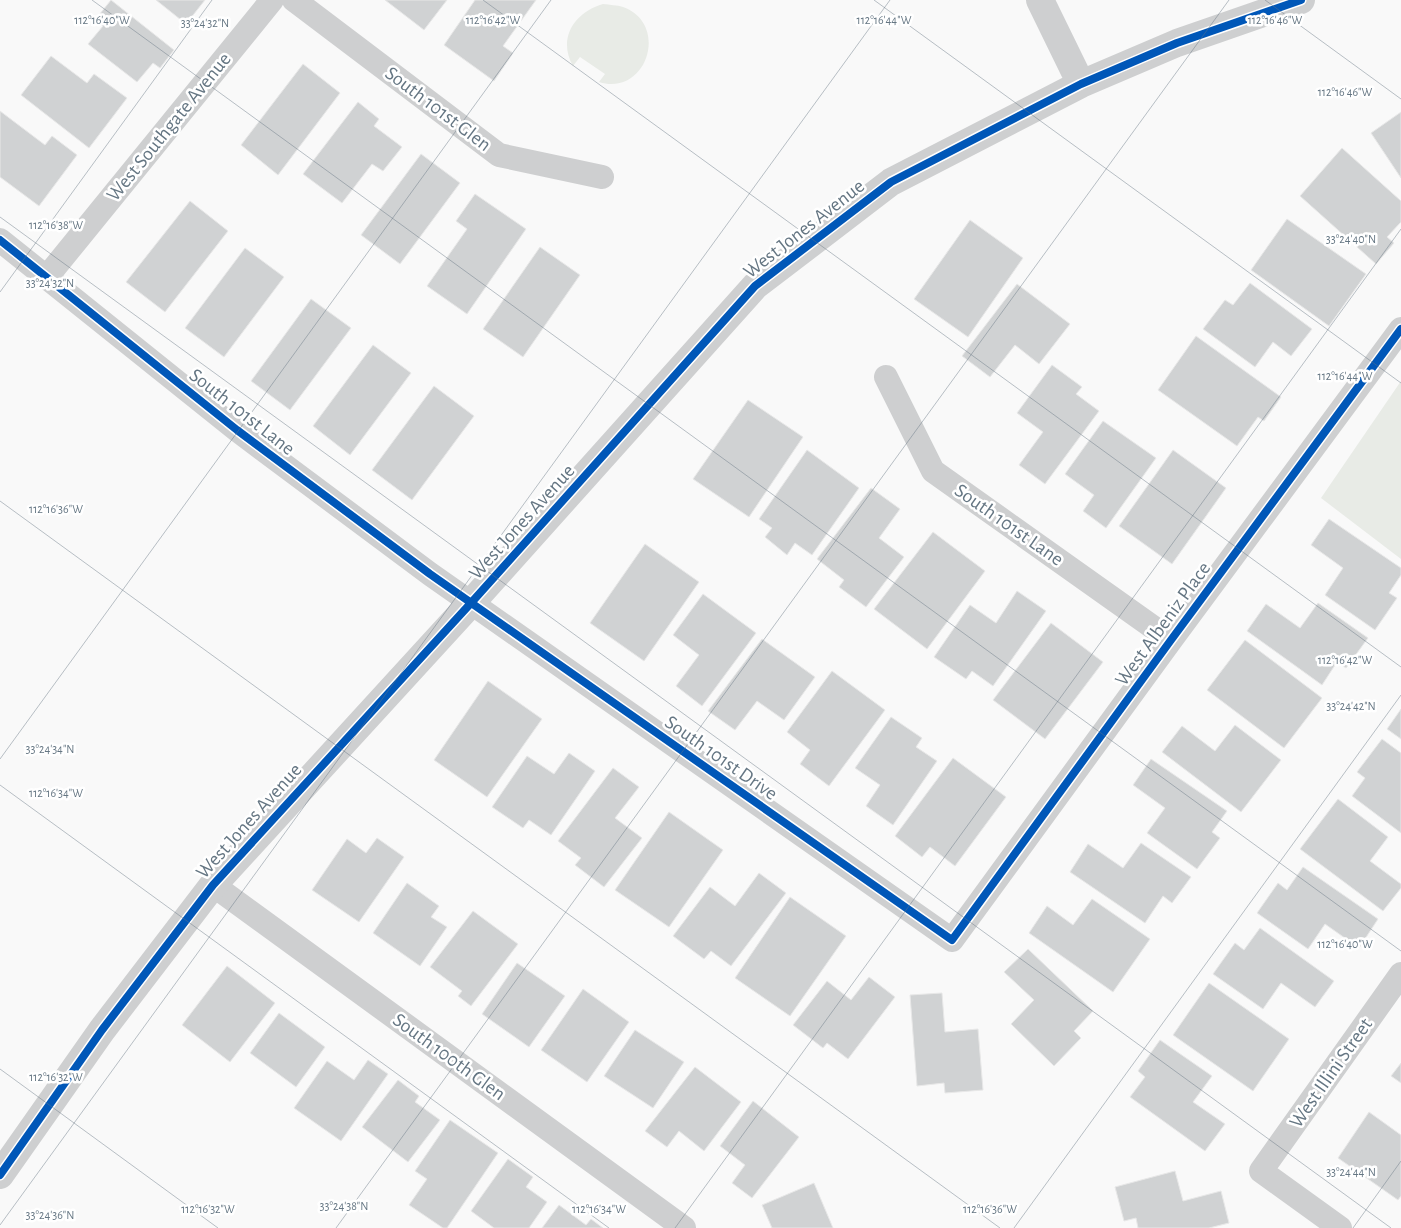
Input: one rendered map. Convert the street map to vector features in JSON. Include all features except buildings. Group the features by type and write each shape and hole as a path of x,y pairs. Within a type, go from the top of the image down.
{"street":[{"name":"West Southgate Avenue","path":"46,278 272,0"},
{"name":"South 101st Glen","path":"294,0 499,155 602,177"},
{"path":"1040,0 1081,84"},
{"name":"West Jones Avenue","path":"0,1175 102,1030 213,885 471,603 755,286 891,182 1081,84 1177,43 1302,0"},
{"name":"South 101st Lane","path":"0,240 237,430 471,603"},
{"name":"West Albeniz Place","path":"952,940 1401,328"},
{"name":"South 101st Lane","path":"886,376 933,470 1171,640"},
{"name":"South 101st Drive","path":"471,603 952,940"},
{"name":"South 100th Glen","path":"213,885 684,1228"},
{"name":"West Illini Street","path":"1340,1228 1261,1171 1401,974"}],"shaded area":[{"path":"603,4 623,7 637,16 646,28 649,42 647,56 640,69 630,79 616,84 599,82 605,74 580,57 573,66 567,46 568,36 577,20 584,13"},
{"path":"1401,381 1401,559 1321,498"}],"cycle path":[{"path":"0,1175 102,1030 213,885 471,603 755,286 891,182 1081,84 1177,43 1301,0"},
{"path":"0,240 237,430 430,574 952,940 1401,329"}]}
